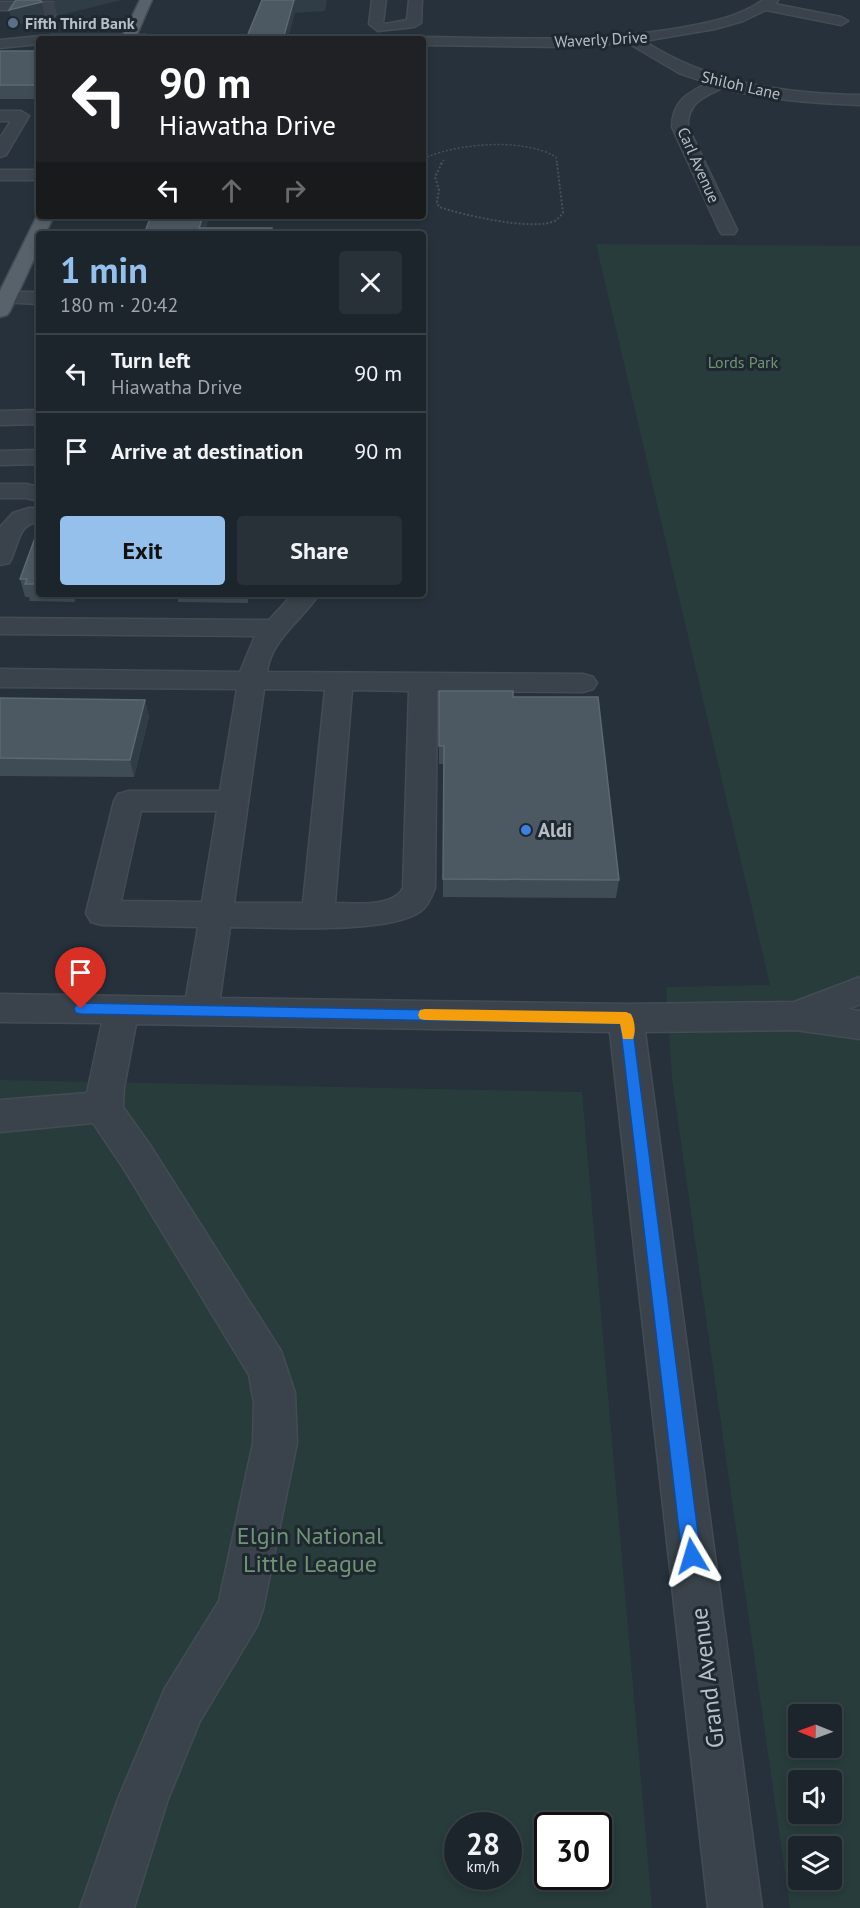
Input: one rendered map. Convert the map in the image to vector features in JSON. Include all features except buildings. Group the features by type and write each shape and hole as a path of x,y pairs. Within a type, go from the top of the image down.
{"main road":[{"path":"129,36 146,0"},
{"path":"3,304 35,247"}],"street":[{"path":"379,0 376,24 382,34 414,23 415,0"},
{"path":"768,3 841,21"},
{"name":"Waverly Drive","path":"426,41 560,43 631,39 710,26 736,18 768,3"},
{"path":"0,6 53,6 51,15 62,22 60,36"},
{"name":"Shiloh Lane","path":"631,39 675,68 720,83 780,95 860,100"},
{"path":"1,43 36,40"},
{"name":"Carl Avenue","path":"720,83 691,99 678,115 680,127 728,230"},
{"path":"0,116 21,116 0,153"},
{"path":"0,175 36,175"},
{"path":"3,304 36,298"},
{"path":"0,418 36,417"},
{"path":"0,458 36,457"},
{"path":"0,491 32,492 36,472"},
{"path":"0,558 6,528 24,516 36,514"},
{"path":"201,1010 254,666 261,645 304,597"},
{"path":"0,626 276,628"},
{"path":"0,678 584,683"},
{"path":"318,914 339,681"},
{"path":"232,801 129,801 102,913 215,915 380,913 406,905 418,896 423,682"},
{"path":"795,1016 860,990"},
{"path":"0,1008 626,1018 795,1016 860,1025"},
{"path":"107,1908 142,1799 182,1705 240,1609 275,1443 277,1420 274,1389 266,1365 104,1107 122,1009"},
{"name":"Grand Avenue","path":"626,1018 735,1908"},
{"path":"0,1116 104,1107"}],"path":[{"path":"427,158 446,150 504,146 533,147 551,152 556,157 563,213 557,220 541,223 447,211 439,207 437,202 440,195 434,175 435,170 444,160"}],"green space":[{"name":"Lords Park","path":"596,244 860,246 860,1908 790,1908 672,1079 666,987 770,985"},
{"name":"Elgin National Little League","path":"0,1080 582,1092 652,1908 0,1908"}],"slow traffic":[{"path":"425,1015 626,1018 628,1035"}],"place":[{"name":"Fifth Third Bank","path":"13,23"},
{"name":"Aldi","path":"526,830"}],"route":[{"path":"81,1009 626,1018 692,1556"}]}
